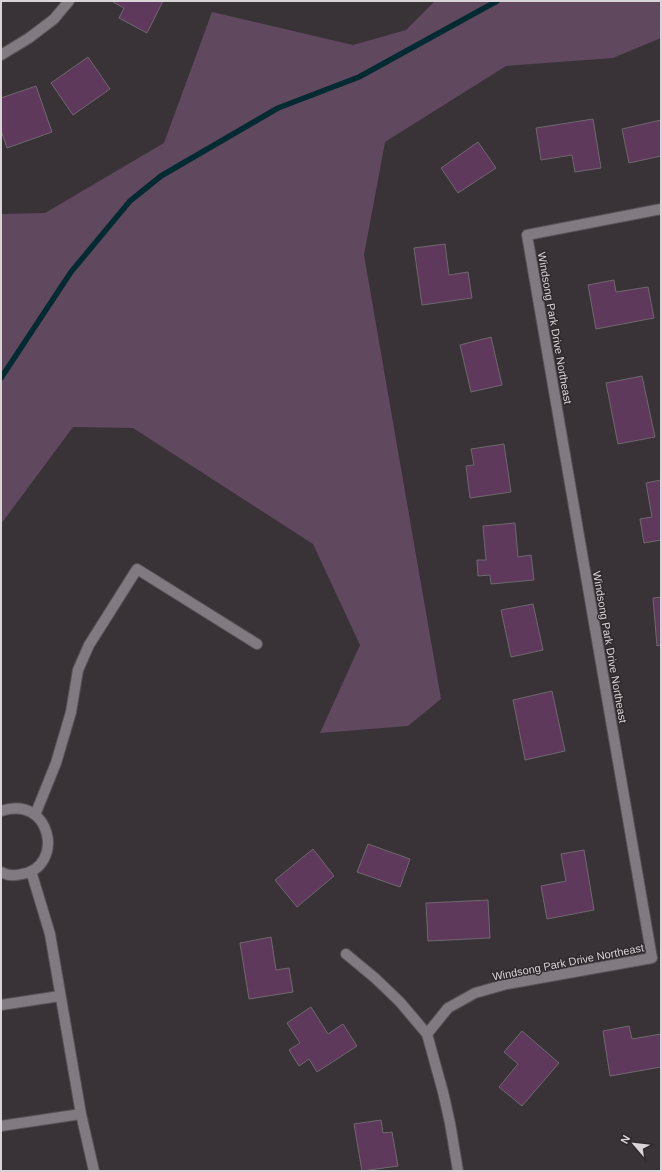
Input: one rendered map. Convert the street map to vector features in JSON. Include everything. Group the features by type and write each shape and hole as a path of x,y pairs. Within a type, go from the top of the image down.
{"street":[{"path":"1,55 54,19 69,1"},
{"name":"Windsong Park Drive Northeast","path":"427,1034 448,1008 475,993 508,984 652,958 527,235 661,208"},
{"path":"35,815 56,763 71,712 78,670 89,645 137,570 257,644"},
{"path":"1,811 9,808 20,808 31,812 39,818 45,828 48,838 48,849 43,860 36,868 26,874 15,876 1,872"},
{"path":"31,871 50,934 81,1114 94,1171"},
{"path":"346,954 375,978 400,1002 427,1034 443,1092 458,1171"},
{"path":"1,1005 60,996"},
{"path":"1,1126 81,1114"}],"shaded area":[{"path":"435,1 661,1 661,38 613,58 506,66 385,142 364,255 441,699 408,726 320,733 360,645 313,544 133,428 73,427 1,524 1,214 45,213 164,143 212,12 353,45 406,30"}],"building":[{"path":"163,1 147,33 119,18 124,8 113,2"},
{"path":"88,57 110,89 73,115 51,83"},
{"path":"36,86 52,132 7,148 1,130 1,98"},
{"path":"593,119 601,168 575,172 572,155 541,160 536,128"},
{"path":"661,120 661,156 629,163 622,129"},
{"path":"478,142 496,168 458,193 441,168"},
{"path":"445,244 449,275 468,272 472,298 422,305 414,248"},
{"path":"614,280 616,292 648,287 654,318 596,329 588,285"},
{"path":"491,337 502,385 471,392 460,345"},
{"path":"642,376 655,437 618,444 606,383"},
{"path":"504,444 511,492 470,498 466,466 474,465 471,449"},
{"path":"661,480 661,540 644,543 640,519 652,517 646,483"},
{"path":"515,523 518,557 531,555 534,580 491,584 490,575 478,576 477,560 486,560 483,526"},
{"path":"661,597 661,645 657,646 653,598"},
{"path":"533,604 543,650 511,657 501,610"},
{"path":"552,691 565,751 525,760 513,700"},
{"path":"368,844 410,859 400,887 357,872"},
{"path":"313,849 334,876 297,907 275,880"},
{"path":"584,850 594,910 547,919 541,886 566,881 561,854"},
{"path":"488,900 490,938 428,941 426,903"},
{"path":"271,937 276,970 289,968 293,992 249,999 240,943"},
{"path":"311,1007 328,1034 343,1024 357,1046 317,1072 309,1059 299,1066 289,1050 300,1043 287,1023"},
{"path":"629,1026 632,1039 661,1034 661,1067 610,1076 603,1031"},
{"path":"522,1031 559,1063 522,1106 499,1087 518,1064 504,1052"},
{"path":"381,1120 383,1133 392,1132 398,1166 362,1171 354,1124"}],"waterway":[{"path":"1,378 71,272 130,201 161,176 278,108 359,77 497,1"}]}
